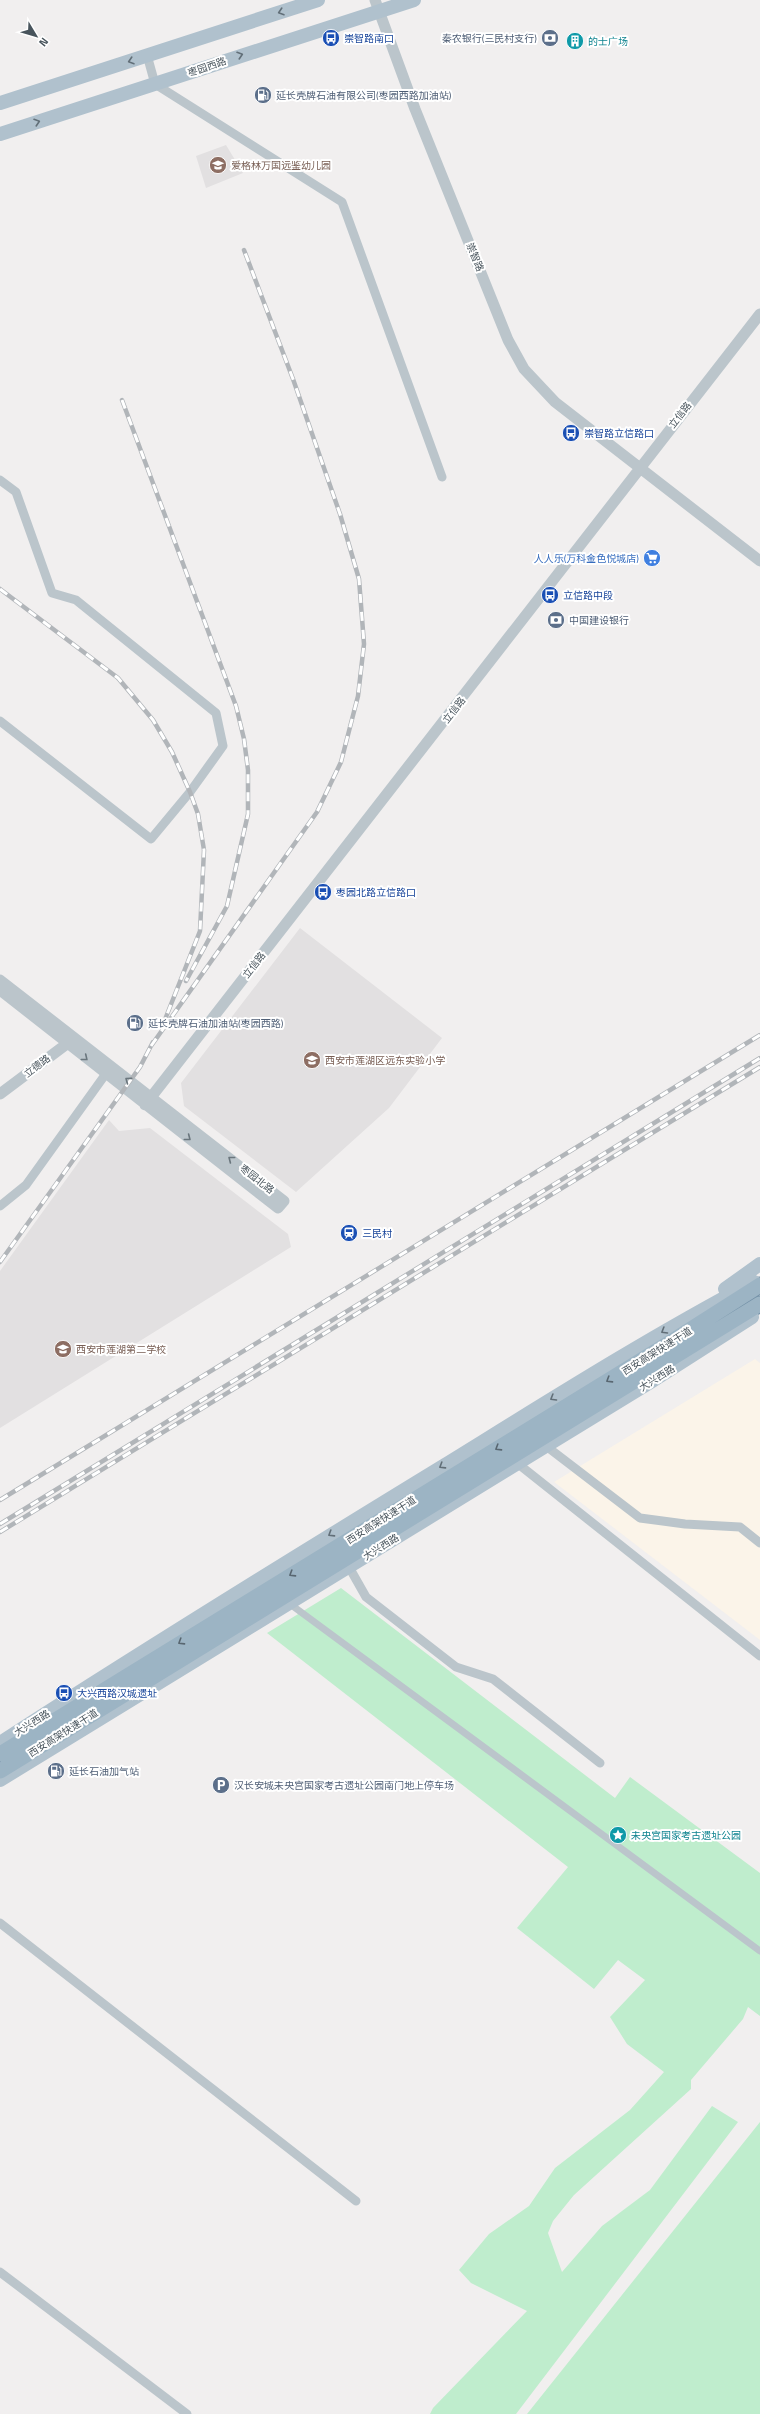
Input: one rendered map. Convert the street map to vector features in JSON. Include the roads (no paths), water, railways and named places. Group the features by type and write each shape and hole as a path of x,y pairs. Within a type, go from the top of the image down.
{"highway":[{"name":"西安高架快速干道","path":"0,1771 670,1351 760,1285"},
{"name":"西安高架快速干道","path":"0,1754 670,1351 760,1304"}],"main road":[{"path":"0,103 318,0"},
{"name":"枣园西路","path":"0,134 155,84 377,5 414,0"},
{"path":"684,1319 760,1264"},
{"name":"大兴西路","path":"0,1743 281,1565 684,1319 760,1279"},
{"name":"大兴西路","path":"0,1780 290,1604 698,1352 760,1311"},
{"path":"698,1352 760,1322"}],"street":[{"name":"崇智路","path":"377,5 415,109 508,340 524,369 555,402 641,466 760,561"},
{"path":"147,55 155,84 342,202 442,477"},
{"name":"立信路","path":"148,1101 316,887 760,314"},
{"path":"0,480 16,492 52,593 76,600 216,713 223,746 190,792 152,839 0,721"},
{"name":"枣园北路","path":"0,980 70,1041"},
{"name":"枣园北路","path":"0,990 284,1201 278,1208 148,1101"},
{"name":"立德路","path":"0,1094 70,1041"},
{"path":"0,1206 26,1185 108,1071"},
{"path":"546,1446 640,1518 685,1524 740,1527 760,1543"},
{"path":"517,1463 760,1656"},
{"path":"349,1567 366,1597 456,1667 493,1679 600,1763"},
{"path":"290,1604 760,1951"},
{"path":"0,1923 356,2201"},
{"path":"0,2272 187,2414"}],"railway":[{"path":"151,1046 317,812 341,762 358,696 364,644 359,579 340,514 293,379 244,250"},
{"path":"122,400 236,706 244,739 248,770 248,814 227,906 186,981"},
{"path":"0,589 118,678 153,720 172,752 190,792 198,814 204,850 200,931 166,1017"},
{"path":"0,1500 760,1035"},
{"path":"0,1262 140,1067 153,1042"},
{"path":"0,1524 760,1058"},
{"path":"0,1532 760,1067"}],"place":[{"name":"崇智路南口","path":"331,38"},
{"name":"秦农银行(三民村支行)","path":"550,38"},
{"name":"的士广场","path":"575,41"},
{"name":"延长壳牌石油有限公司(枣园西路加油站)","path":"263,95"},
{"name":"爱格林万国远鉴幼儿园","path":"218,165"},
{"name":"崇智路立信路口","path":"571,433"},
{"name":"人人乐(万科金色悦城店)","path":"652,558"},
{"name":"立信路中段","path":"550,595"},
{"name":"中国建设银行","path":"556,620"},
{"name":"枣园北路立信路口","path":"323,892"},
{"name":"延长壳牌石油加油站(枣园西路)","path":"135,1023"},
{"name":"西安市莲湖区远东实验小学","path":"312,1060"},
{"name":"三民村","path":"349,1233"},
{"name":"西安市莲湖第二学校","path":"63,1349"},
{"name":"大兴西路汉城遗址","path":"64,1693"},
{"name":"延长石油加气站","path":"56,1771"},
{"name":"汉长安城未央宫国家考古遗址公园南门地上停车场","path":"221,1785"},
{"name":"未央宫国家考古遗址公园","path":"618,1835"}]}
